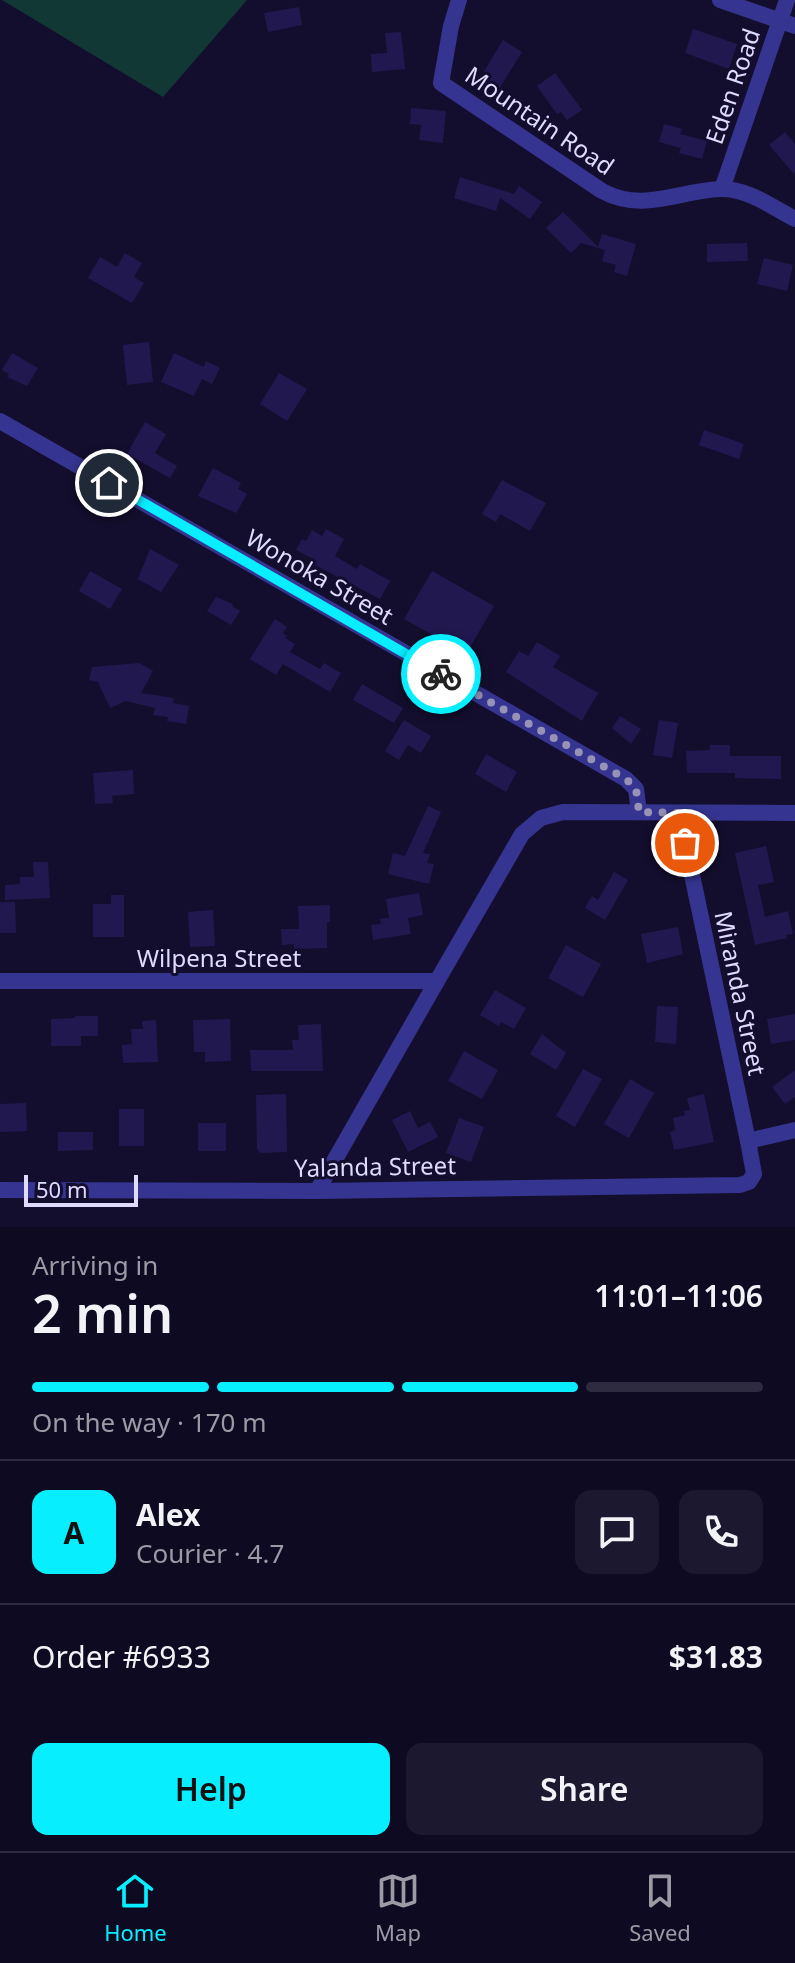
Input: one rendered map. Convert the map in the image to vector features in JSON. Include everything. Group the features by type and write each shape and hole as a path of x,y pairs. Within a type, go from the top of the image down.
{"street":[{"name":"Mountain Road","path":"459,0 441,83 619,200 646,201 722,189 747,193 795,219"},
{"path":"720,0 788,23"},
{"name":"Eden Road","path":"722,189 788,23 787,0"},
{"name":"Wonoka Street","path":"0,421 626,779 636,789 639,812"},
{"path":"317,1191 522,834 541,818 563,812 795,813"},
{"name":"Miranda Street","path":"679,813 748,1141 754,1174 749,1182"},
{"name":"Wilpena Street","path":"0,981 437,981"},
{"path":"748,1141 795,1130"},
{"name":"Yalanda Street","path":"0,1190 317,1191 725,1185 749,1182"}],"green space":[{"path":"2,0 247,0 163,97"}],"building":[{"path":"299,7 302,25 268,32 264,13"},
{"path":"693,29 737,44 729,69 685,53"},
{"path":"401,32 405,69 372,72 371,54 387,53 385,33"},
{"path":"503,40 522,52 499,89 480,78"},
{"path":"555,73 582,110 567,120 561,112 557,114 537,86"},
{"path":"411,108 446,111 443,143 419,140 421,125 410,124"},
{"path":"664,124 682,129 680,134 707,141 702,159 679,153 681,148 659,142"},
{"path":"785,132 795,144 795,175 769,145"},
{"path":"460,177 514,194 519,186 542,202 530,219 500,198 496,211 454,198"},
{"path":"563,212 598,247 602,234 636,244 627,276 614,272 616,265 602,261 605,250 581,243 571,253 546,228"},
{"path":"747,243 748,261 707,262 707,244"},
{"path":"125,253 142,263 134,277 144,283 132,303 88,278 100,257 117,267"},
{"path":"764,258 793,265 787,291 757,284"},
{"path":"149,342 153,382 127,385 123,345"},
{"path":"12,353 38,368 27,386 7,377 9,374 2,370"},
{"path":"174,353 204,367 206,361 220,368 212,384 202,379 194,396 161,382"},
{"path":"279,373 307,389 287,421 260,404"},
{"path":"145,422 166,434 155,453 177,466 170,478 127,454"},
{"path":"704,430 744,444 739,459 699,445"},
{"path":"213,468 241,483 238,489 247,494 236,513 198,496"},
{"path":"502,480 546,503 530,531 500,514 496,522 482,514"},
{"path":"326,529 344,539 335,556 357,569 360,564 390,581 380,599 311,563 313,559 296,550 312,530 322,536"},
{"path":"150,549 179,565 161,592 138,579"},
{"path":"90,571 122,589 110,609 79,591"},
{"path":"432,571 494,606 469,649 443,634 440,639 404,619"},
{"path":"216,597 233,604 240,611 231,625 207,611"},
{"path":"275,619 287,627 283,633 287,636 285,638 295,644 290,652 320,669 324,663 341,673 330,692 283,664 276,675 250,659"},
{"path":"537,642 560,656 553,667 598,693 582,721 506,672 519,651 528,656"},
{"path":"139,663 153,671 141,693 174,698 173,703 189,706 186,724 167,721 168,717 153,715 155,708 126,701 110,708 98,682 89,680 92,667"},
{"path":"362,684 403,708 394,723 353,700"},
{"path":"620,716 641,729 631,744 612,728"},
{"path":"404,720 431,736 421,753 408,745 399,760 385,751"},
{"path":"659,720 678,723 672,758 653,755"},
{"path":"710,745 730,745 730,756 781,756 781,779 735,778 735,773 687,773 686,751 710,750"},
{"path":"486,754 517,772 506,792 475,774"},
{"path":"133,770 134,794 112,796 113,803 95,804 93,773"},
{"path":"428,806 441,812 423,853 430,854 427,863 434,864 429,884 388,874 393,853 405,856"},
{"path":"766,846 774,882 758,885 765,917 788,911 793,934 755,945 735,853"},
{"path":"33,862 48,862 50,898 5,900 5,885 20,884 20,877 34,877"},
{"path":"614,872 628,880 605,920 585,908 592,896 598,900"},
{"path":"419,893 423,915 408,918 411,934 373,940 371,925 381,924 380,919 389,918 386,899"},
{"path":"111,895 124,895 124,937 93,937 93,904 111,904"},
{"path":"0,902 15,902 16,933 0,933"},
{"path":"330,905 327,948 294,949 294,944 282,945 281,929 299,929 298,906"},
{"path":"213,910 215,946 190,947 188,912"},
{"path":"678,927 683,954 647,963 641,934"},
{"path":"566,945 601,964 583,997 548,978"},
{"path":"495,990 526,1008 514,1029 501,1022 499,1026 480,1015"},
{"path":"657,1006 678,1007 676,1044 655,1042"},
{"path":"795,1014 795,1040 771,1044 767,1019"},
{"path":"98,1016 98,1036 81,1036 81,1046 51,1046 51,1019"},
{"path":"230,1019 231,1061 205,1062 205,1052 194,1052 193,1020"},
{"path":"156,1020 158,1062 123,1063 122,1045 132,1044 131,1029 143,1029 142,1021"},
{"path":"321,1024 323,1071 251,1071 250,1050 293,1050 292,1040 299,1040 298,1025"},
{"path":"542,1034 566,1053 556,1070 530,1054"},
{"path":"464,1051 498,1070 482,1099 448,1081"},
{"path":"583,1069 602,1079 575,1127 556,1116"},
{"path":"795,1070 795,1097 785,1104 772,1087"},
{"path":"630,1079 654,1093 629,1138 604,1124"},
{"path":"286,1094 287,1152 260,1153 257,1149 256,1095"},
{"path":"704,1094 714,1142 674,1150 670,1132 675,1130 673,1118 690,1110 687,1098"},
{"path":"26,1103 27,1131 0,1132 0,1104"},
{"path":"119,1109 144,1109 144,1146 119,1146"},
{"path":"410,1111 418,1128 430,1122 438,1137 408,1152 392,1120"},
{"path":"459,1118 484,1127 471,1162 446,1153"},
{"path":"198,1123 226,1123 226,1151 198,1151"},
{"path":"58,1132 93,1132 93,1150 58,1151"}],"way so far":[{"path":"441,674 626,779 636,789 639,812 679,813 685,843"}],"route":[{"path":"109,483 441,674"}]}
